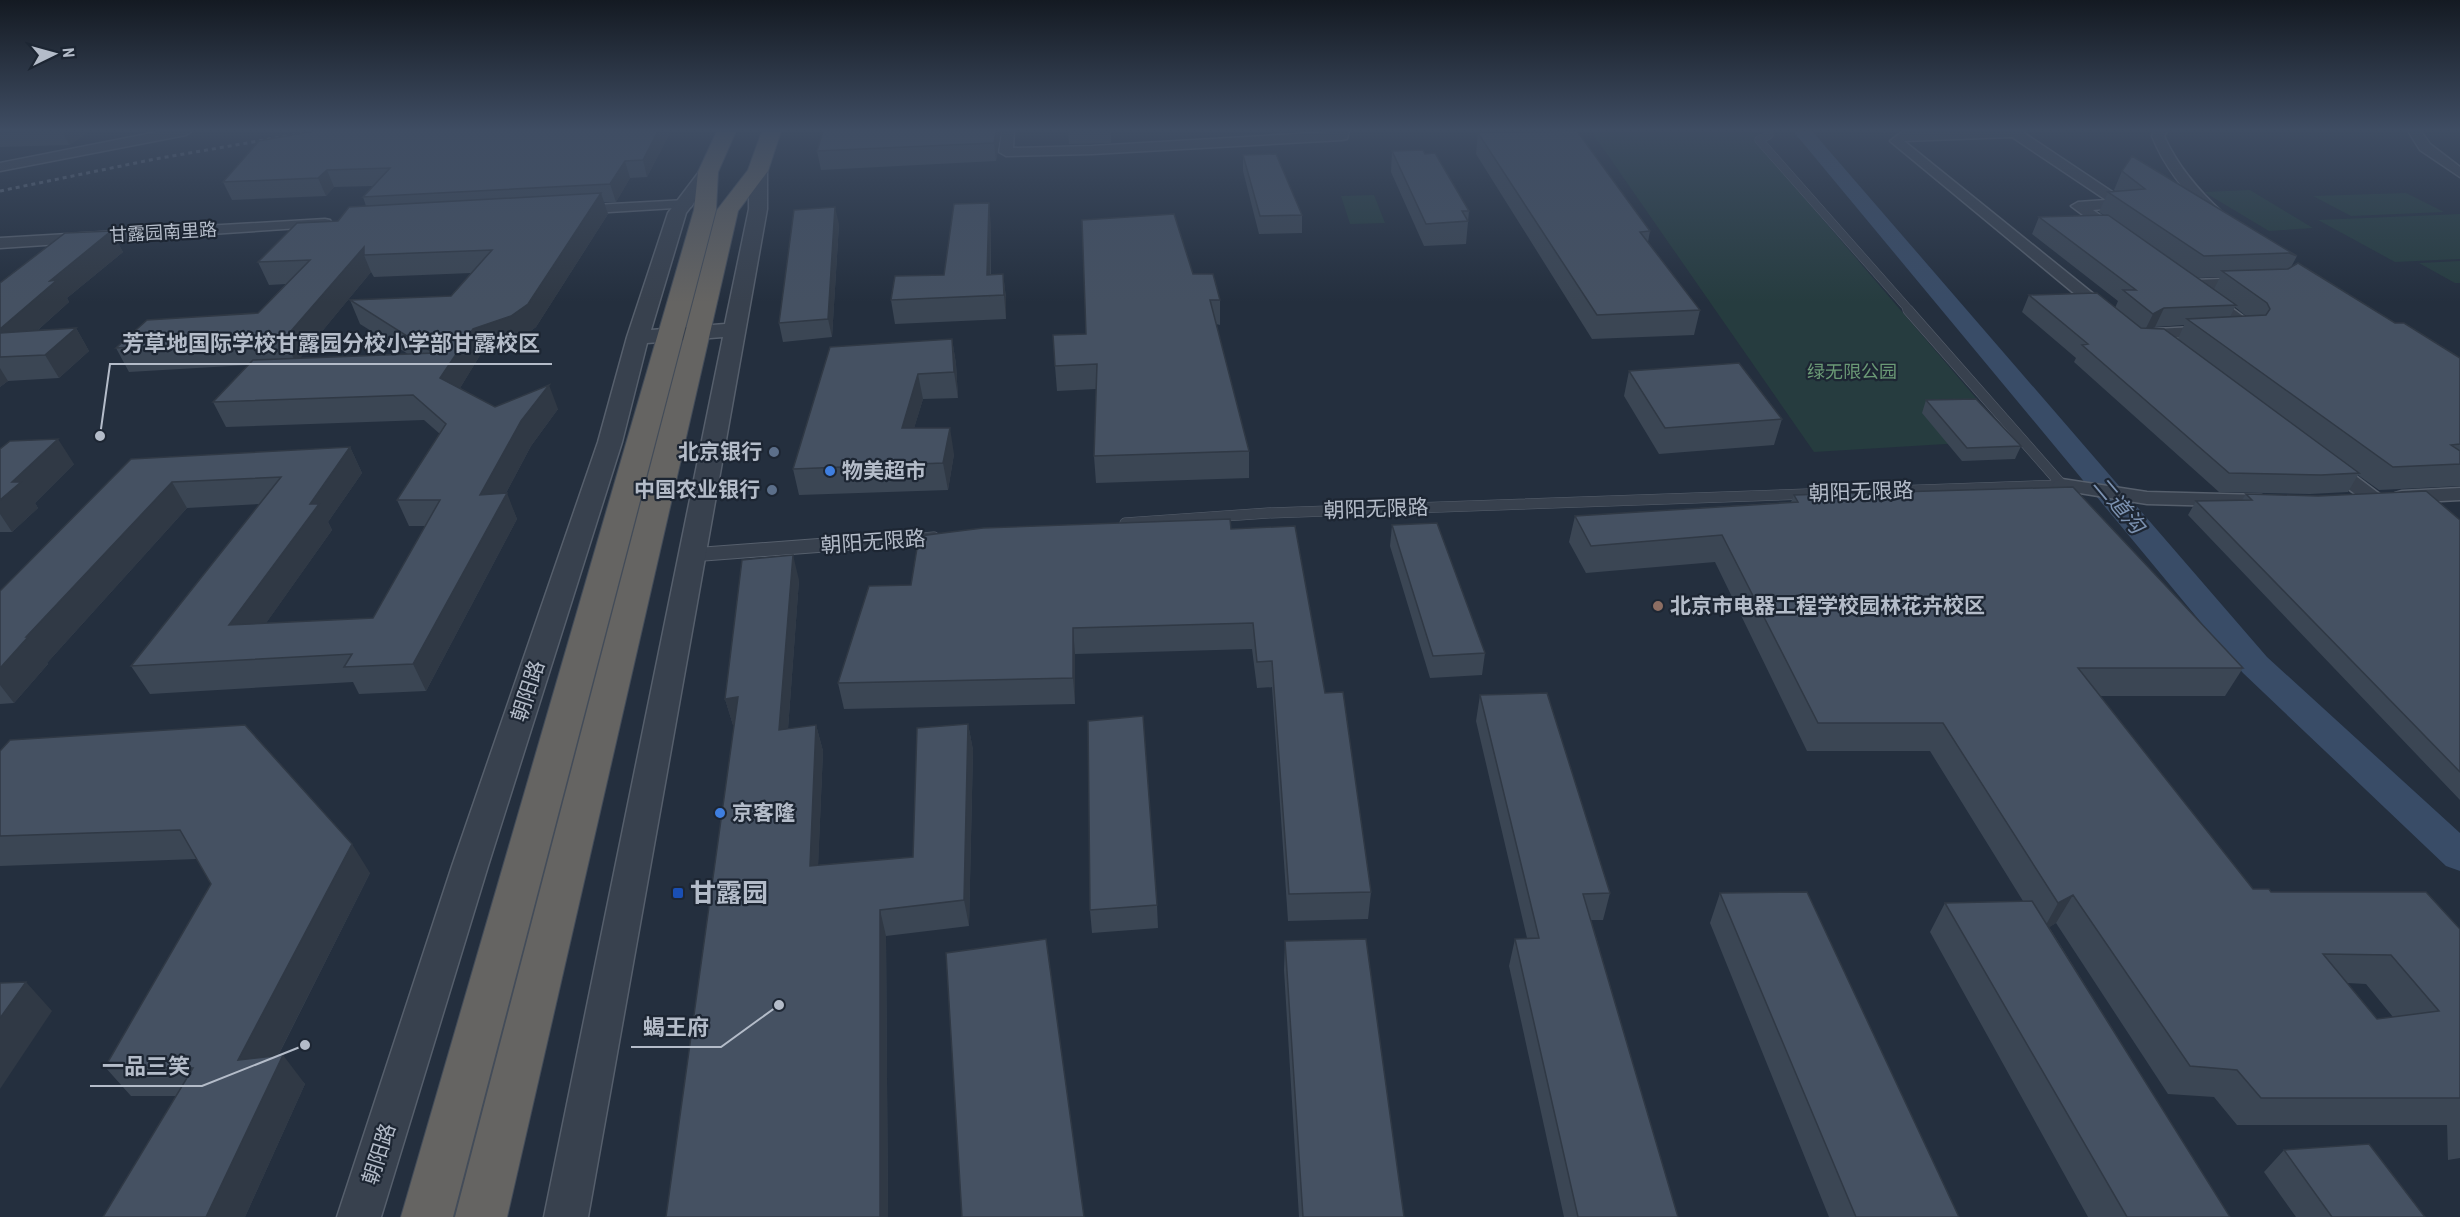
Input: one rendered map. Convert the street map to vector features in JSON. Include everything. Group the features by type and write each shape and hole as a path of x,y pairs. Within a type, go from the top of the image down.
{"highway":[{"name":"朝阳路","path":"427,1217 705,210 707,188"},
{"name":"朝阳路","path":"481,1217 669,335 728,210 745,188"}],"street":[{"name":"朝阳路","path":"359,1217 470,866 610,442 669,335 677,213 697,188"},
{"name":"朝阳路","path":"566,1217 758,209 758,188"},
{"path":"1953,188 2113,318"},
{"path":"2097,188 2121,204 2078,206 2124,239"},
{"path":"2192,188 2205,205 2230,227"},
{"path":"567,210 686,204"},
{"name":"甘露园南里路","path":"0,243 340,222"},
{"path":"2140,340 2166,343 2155,334 2249,329 2171,272"},
{"path":"2190,285 2267,283"},
{"path":"669,335 735,330"},
{"path":"2318,457 2374,499"},
{"path":"2063,486 2146,498 2275,502"},
{"path":"2342,501 2460,494"}],"lane":[{"path":"1801,188 2063,486"},
{"name":"朝阳无限路","path":"1115,524 1268,513 2063,486"},
{"name":"朝阳无限路","path":"691,555 950,536"}],"green space":[{"name":"绿无限公园","path":"1630,188 1796,188 2012,440 1814,452"},
{"path":"2250,190 2313,228 2269,231 2204,192"},
{"path":"2406,193 2444,212 2351,216 2313,196"},
{"path":"1374,195 1385,223 1350,224 1341,196"},
{"path":"2460,214 2460,259 2395,262 2318,220"},
{"path":"2460,261 2460,283 2455,283 2419,263"}],"building":[{"path":"372,188 538,188 363,197"},
{"path":"1252,188 1290,188 1302,215 1260,216"},
{"path":"1409,188 1455,188 1469,211 1462,211 1468,221 1426,224"},
{"path":"1514,188 1618,188 1650,231 1640,232 1700,310 1597,315"},
{"path":"2143,188 2184,188 2297,256 2289,253 2204,256 2108,192 2145,189"},
{"path":"601,193 528,304 511,316 473,329 440,378 495,407 549,385 521,421 480,495 507,493 413,664 344,667 352,654 131,666 281,477 172,482 26,637 28,637 0,668 0,591 131,459 350,447 310,504 319,504 229,625 373,618 440,500 397,500 446,424 413,395 213,402 253,360 434,353 350,300 451,296 492,250 364,255 364,247 284,339 116,348 147,320 258,313 310,260 258,262 297,223 338,221 349,207"},
{"path":"989,203 987,275 1003,274 1004,295 891,300 895,276 944,275 954,204"},
{"path":"835,207 828,319 779,323 794,210"},
{"path":"1174,214 1193,274 1213,274 1220,300 1210,300 1249,451 1094,456 1097,364 1055,366 1053,335 1086,334 1082,220"},
{"path":"2108,215 2236,305 2164,308 2153,314 2123,290 2136,290 2039,217"},
{"path":"111,231 50,281 57,280 0,329 0,283 65,233"},
{"path":"2298,263 2395,323 2404,323 2460,358 2460,444 2451,445 2460,451 2460,464 2393,467 2187,319 2266,315 2270,309 2267,303 2222,271 2288,269"},
{"path":"2097,293 2141,328 2164,329 2359,473 2321,475 2229,473 2082,345 2088,344 2029,295"},
{"path":"76,328 45,355 0,357 0,333"},
{"path":"952,339 954,372 918,374 902,428 950,428 943,463 793,469 830,347"},
{"path":"1739,363 1782,419 1665,428 1629,371"},
{"path":"1976,399 2021,446 1967,448 1926,400"},
{"path":"58,439 12,482 21,482 0,500 0,449 10,441"},
{"path":"2073,487 2243,668 2078,668 2253,889 2269,889 2271,892 2426,892 2460,929 2460,1098 2261,1098 2237,1070 2190,1066 2073,895 2058,903 1943,723 1818,723 1722,535 1591,546 1575,516 1798,502 1794,495","holes":["2323,954 2391,955 2439,1011 2377,1019"]},
{"path":"2426,491 2460,520 2460,772 2196,501 2252,500 2246,494 2318,496"},
{"path":"1230,519 1231,529 1295,526 1325,693 1343,692 1371,892 1289,894 1272,661 1257,662 1253,623 1073,628 1073,678 838,683 869,586 911,585 919,536 983,528"},
{"path":"1437,523 1485,653 1433,656 1392,525"},
{"path":"793,555 779,730 816,725 810,866 913,857 917,728 968,724 964,900 880,910 880,1217 666,1217 738,697 725,699 742,560"},
{"path":"1547,693 1610,893 1583,894 1678,1217 1578,1217 1515,939 1539,938 1480,695"},
{"path":"1143,716 1157,905 1090,910 1088,721"},
{"path":"245,725 352,844 238,1060 283,1055 206,1217 103,1217 193,1068 105,1067 211,884 180,830 0,836 0,751 10,740"},
{"path":"1807,892 1959,1217 1856,1217 1720,893"},
{"path":"2032,901 2230,1217 2127,1217 1945,903"},
{"path":"1046,939 1084,1217 962,1217 946,953"},
{"path":"1366,939 1404,1217 1303,1217 1285,941"},
{"path":"26,982 0,1018 0,983"},
{"path":"2369,1144 2425,1217 2332,1217 2284,1150"}],"waterway":[{"name":"二道沟","path":"1850,188 2255,665 2460,856"}],"railway":[{"path":"0,191 16,188"}],"place":[{"name":"芳草地国际学校甘露园分校小学部甘露校区","path":"100,436"},
{"name":"北京银行","path":"774,452"},
{"name":"物美超市","path":"830,471"},
{"name":"中国农业银行","path":"772,490"},
{"name":"北京市电器工程学校园林花卉校区","path":"1658,606"},
{"name":"京客隆","path":"720,813"},
{"name":"甘露园","path":"678,893"},
{"name":"蝎王府","path":"779,1005"},
{"name":"一品三笑","path":"305,1045"}]}
